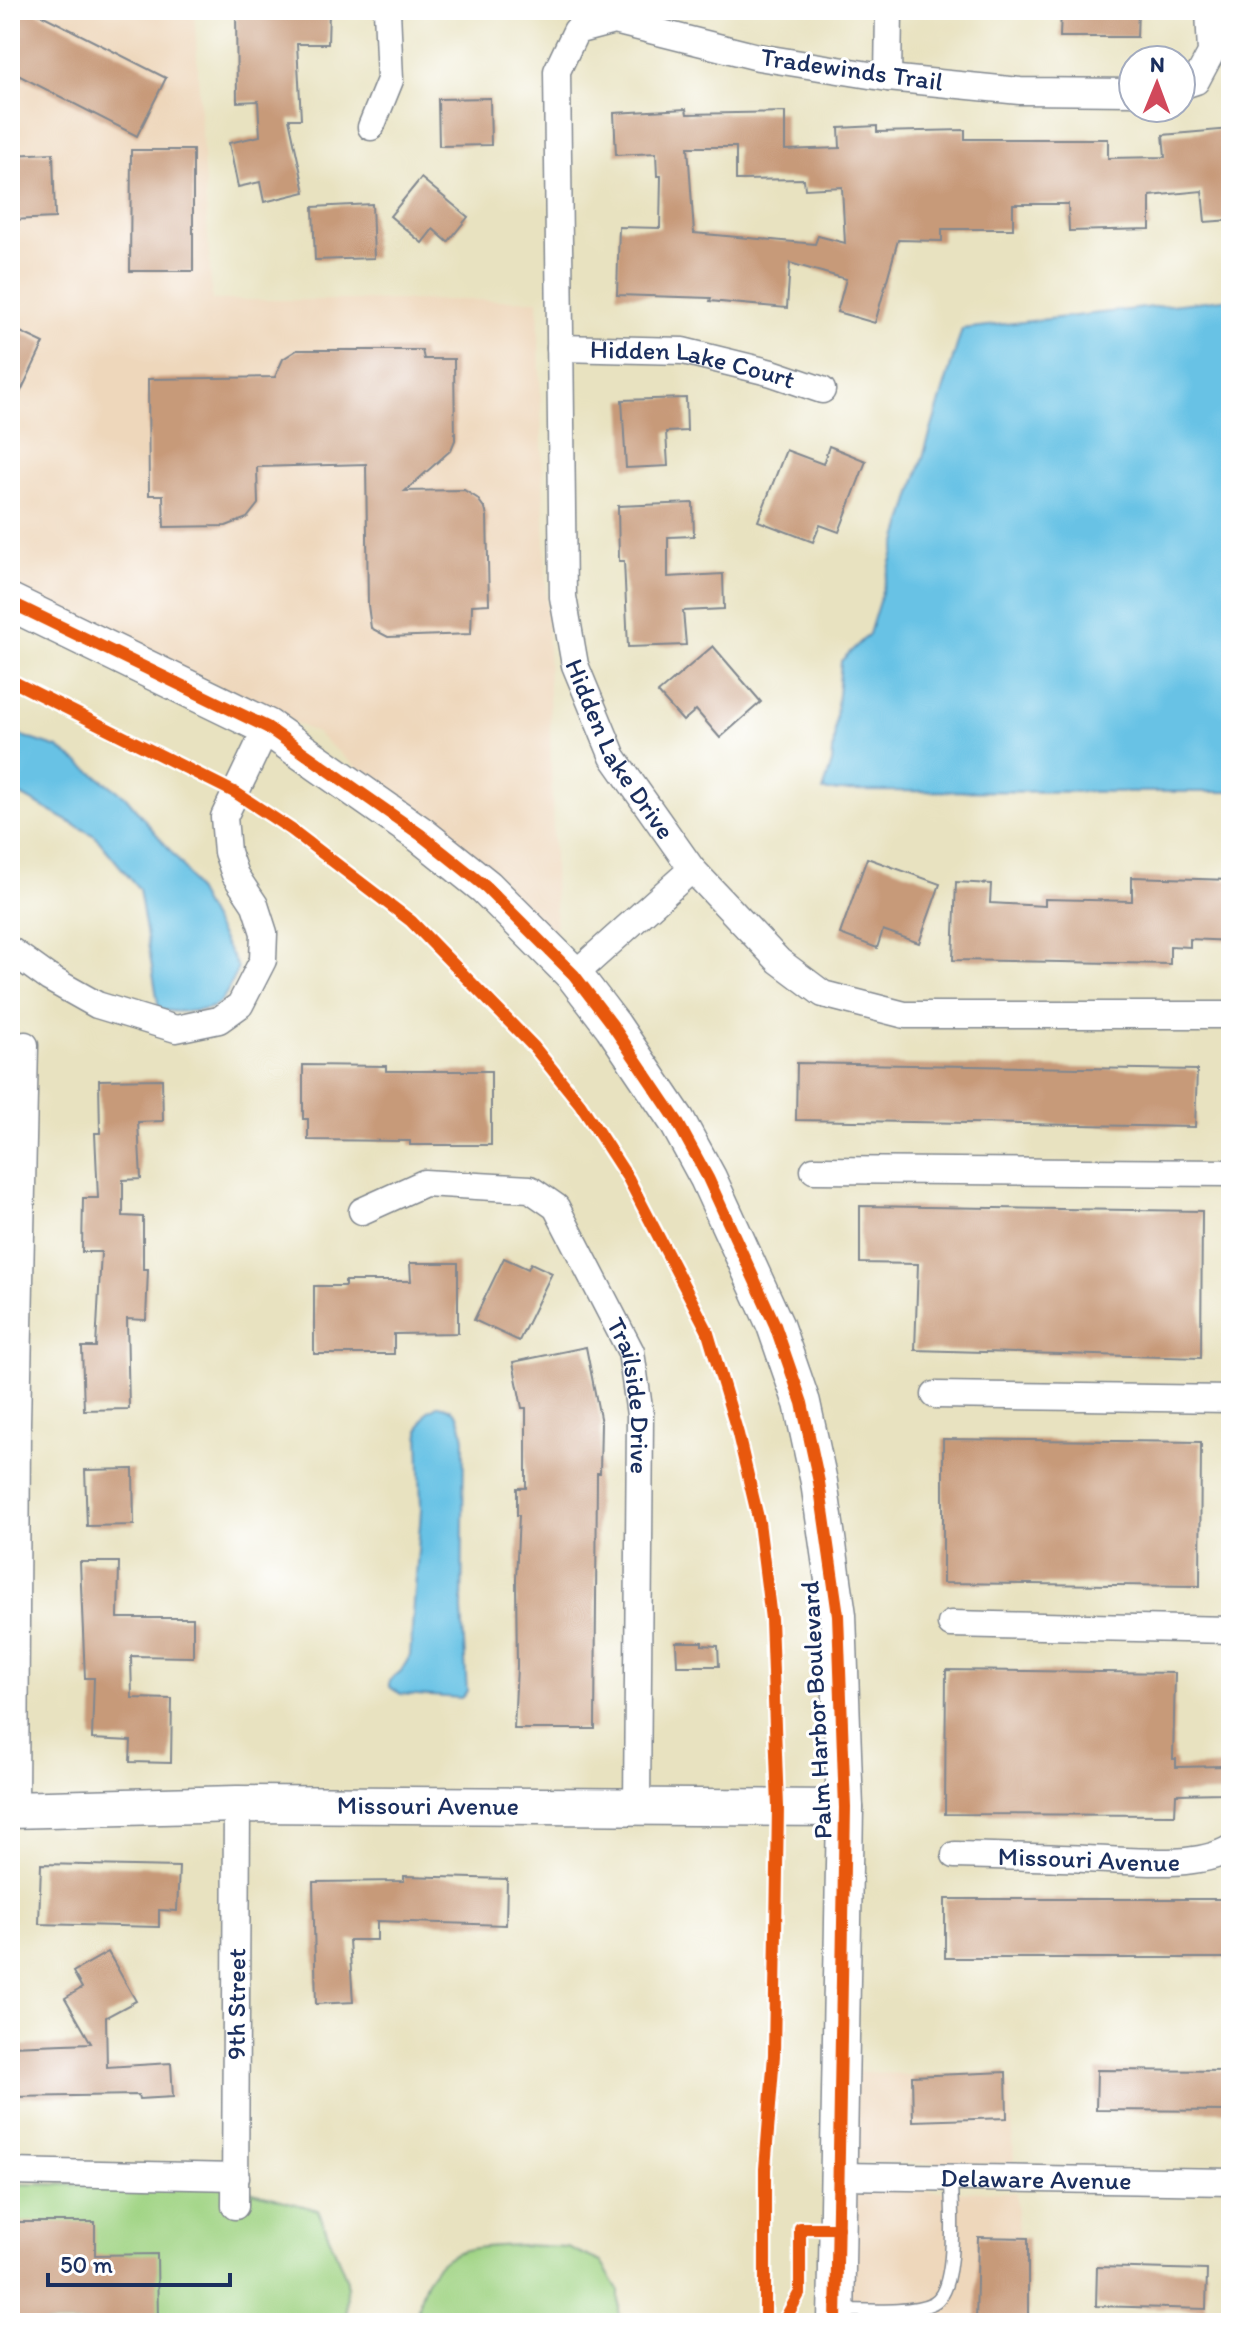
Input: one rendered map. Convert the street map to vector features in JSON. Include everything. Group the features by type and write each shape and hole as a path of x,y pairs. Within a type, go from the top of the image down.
{"main road":[{"name":"Palm Harbor Boulevard","path":"10,602 267,727 421,835 486,887 574,975 613,1026 677,1121 708,1178 775,1325 802,1403 819,1482 838,1615 845,1808 836,2316"},
{"name":"Missouri Avenue","path":"13,1810 237,1804 845,1808"}],"street":[{"path":"371,127 390,80 387,10"},
{"path":"888,78 889,10"},
{"path":"1197,79 1211,53 1209,10"},
{"name":"Tradewinds Trail","path":"576,31 614,21 758,57 888,78 1020,91 1117,92"},
{"name":"Hidden Lake Drive","path":"576,31 557,71 563,597 575,665 613,757 692,869 779,961 823,994 905,1015 1231,1015"},
{"name":"Hidden Lake Court","path":"560,348 683,351 772,373 822,390"},
{"path":"10,950 49,978 97,1005 176,1029 219,1020 240,1005 263,960 264,933 255,905 235,875 227,852 224,817 267,727"},
{"path":"574,975 692,869"},
{"path":"13,1810 25,1045"},
{"path":"814,1170 1231,1173"},
{"name":"Trailside Drive","path":"362,1211 424,1183 530,1189 556,1207 631,1352 640,1415 637,1806"},
{"path":"935,1395 1231,1399"},
{"path":"951,1624 1231,1630"},
{"name":"9th Street","path":"235,2206 237,1804"},
{"name":"Missouri Avenue","path":"955,1855 1164,1861 1203,1858 1226,1851"},
{"path":"10,2172 236,2177"},
{"name":"Delaware Avenue","path":"840,2176 1231,2182"}],"lane":[{"path":"836,2316 934,2303 943,2293 951,2248 951,2178"}],"shaded area":[{"path":"10,10 194,10 212,300 538,300 556,937 316,733 10,587"},
{"path":"854,2071 1010,2083 1014,2164 852,2162"},
{"path":"852,2190 1016,2192 1023,2323 848,2323"}],"green space":[{"path":"10,2184 231,2186 318,2210 347,2280 346,2323 10,2323"},
{"path":"519,2245 567,2247 601,2262 619,2291 619,2323 416,2323 429,2277 448,2257 474,2248"}],"water":[{"path":"1231,298 1231,792 823,791 832,763 841,661 869,634 962,329"},
{"path":"10,732 58,748 125,796 183,866 238,968 228,990 215,1006 200,1010 159,1009 139,889 95,836 10,789"},
{"path":"439,1405 451,1409 458,1416 464,1439 462,1610 467,1692 461,1698 401,1694 389,1687 389,1681 401,1671 410,1656 421,1510 419,1429 427,1412"}],"building":[{"path":"10,10 32,10 166,78 137,136 10,71"},
{"path":"236,10 329,10 328,44 297,44 301,119 289,119 305,192 264,202 260,182 238,187 229,143 260,136 258,101 237,102"},
{"path":"1061,10 1138,10 1137,37 1060,37"},
{"path":"490,98 491,145 439,146 438,99"},
{"path":"686,109 687,114 785,112 785,150 840,148 839,128 877,126 877,132 965,130 965,139 1108,139 1108,158 1165,157 1163,135 1231,129 1231,220 1205,222 1202,191 1150,196 1150,229 1069,231 1068,204 1013,204 1013,229 942,229 942,241 898,240 875,323 837,312 846,279 790,263 787,308 710,301 711,298 617,295 619,227 660,228 661,176 657,176 656,153 616,155 614,113","holes":["688,147 736,147 736,180 804,179 805,189 842,187 845,243 818,236 815,244 694,233"]},
{"path":"131,150 193,150 193,271 130,271"},
{"path":"53,153 55,218 10,220 10,155"},
{"path":"421,178 468,217 448,242 433,229 422,243 390,216"},
{"path":"372,204 374,258 315,260 313,207"},
{"path":"10,327 44,343 10,414"},
{"path":"297,350 422,350 424,359 454,359 455,440 451,450 405,491 464,490 477,498 485,509 489,604 472,605 471,634 388,637 371,628 366,464 257,467 258,504 247,518 226,526 164,527 163,495 149,495 148,379 275,377 283,359"},
{"path":"686,398 687,431 666,432 668,466 626,468 622,400"},
{"path":"829,446 866,461 839,532 820,525 813,542 758,521 786,450 823,464"},
{"path":"693,503 694,536 668,537 668,577 723,574 724,609 683,611 686,645 628,647 624,561 619,561 618,506"},
{"path":"713,646 761,702 720,738 696,710 683,721 658,693"},
{"path":"867,858 940,884 919,943 883,930 877,948 840,934"},
{"path":"1132,877 1231,880 1231,941 1190,939 1190,947 1170,946 1170,964 953,960 956,882 991,884 990,903 1045,906 1045,899 1132,901"},
{"path":"797,1063 1197,1070 1195,1127 796,1120"},
{"path":"303,1065 386,1066 386,1071 491,1071 491,1145 308,1140 308,1119 303,1119"},
{"path":"162,1079 163,1121 138,1122 141,1179 123,1180 123,1216 143,1217 143,1269 148,1269 146,1320 127,1319 129,1409 84,1410 82,1347 96,1347 101,1252 82,1252 83,1198 98,1198 95,1133 100,1133 99,1080"},
{"path":"860,1206 1202,1211 1201,1358 915,1350 918,1264 860,1263"},
{"path":"504,1258 528,1269 531,1263 552,1273 519,1341 474,1320"},
{"path":"410,1263 458,1263 458,1333 394,1334 394,1354 314,1354 314,1286 345,1286 345,1281 411,1281"},
{"path":"586,1347 601,1423 600,1473 597,1473 595,1729 514,1729 517,1488 526,1488 526,1408 522,1408 513,1362"},
{"path":"943,1439 1201,1442 1200,1586 943,1583"},
{"path":"133,1469 134,1525 87,1526 85,1470"},
{"path":"80,1562 119,1562 118,1618 193,1618 193,1657 131,1656 132,1698 172,1699 171,1763 130,1762 131,1741 92,1739 94,1678 85,1678"},
{"path":"676,1642 702,1642 702,1645 718,1646 719,1666 677,1666"},
{"path":"946,1670 1175,1673 1173,1759 1176,1759 1176,1767 1222,1766 1223,1793 1176,1794 1175,1815 945,1814"},
{"path":"41,1864 179,1867 177,1911 159,1910 159,1927 39,1924"},
{"path":"404,1876 507,1879 506,1925 377,1921 377,1940 349,1940 353,2002 316,2004 313,1882 404,1881"},
{"path":"945,1899 1230,1899 1230,1958 945,1958"},
{"path":"108,1952 136,2001 106,2017 107,2067 171,2063 173,2097 10,2097 10,2046 91,2043 65,1998 82,1988 73,1972"},
{"path":"1097,2070 1231,2071 1231,2111 1096,2110"},
{"path":"1006,2072 1007,2118 913,2121 912,2076"},
{"path":"10,2222 95,2222 95,2255 157,2254 158,2323 10,2323"},
{"path":"978,2237 1028,2238 1028,2323 976,2323"},
{"path":"1097,2267 1207,2270 1206,2309 1096,2306"}],"cycle path":[{"path":"10,602 267,727 421,835 486,887 574,975 613,1026 677,1121 708,1178 775,1325 802,1403 819,1482 838,1615 845,1808 836,2323"},
{"path":"10,680 236,793 292,830 411,921 534,1047 580,1104 628,1178 707,1330 738,1434 759,1522 771,1619 778,1807 774,2055 765,2169 765,2323"},
{"path":"783,2323 800,2292 800,2228 838,2228"}]}
